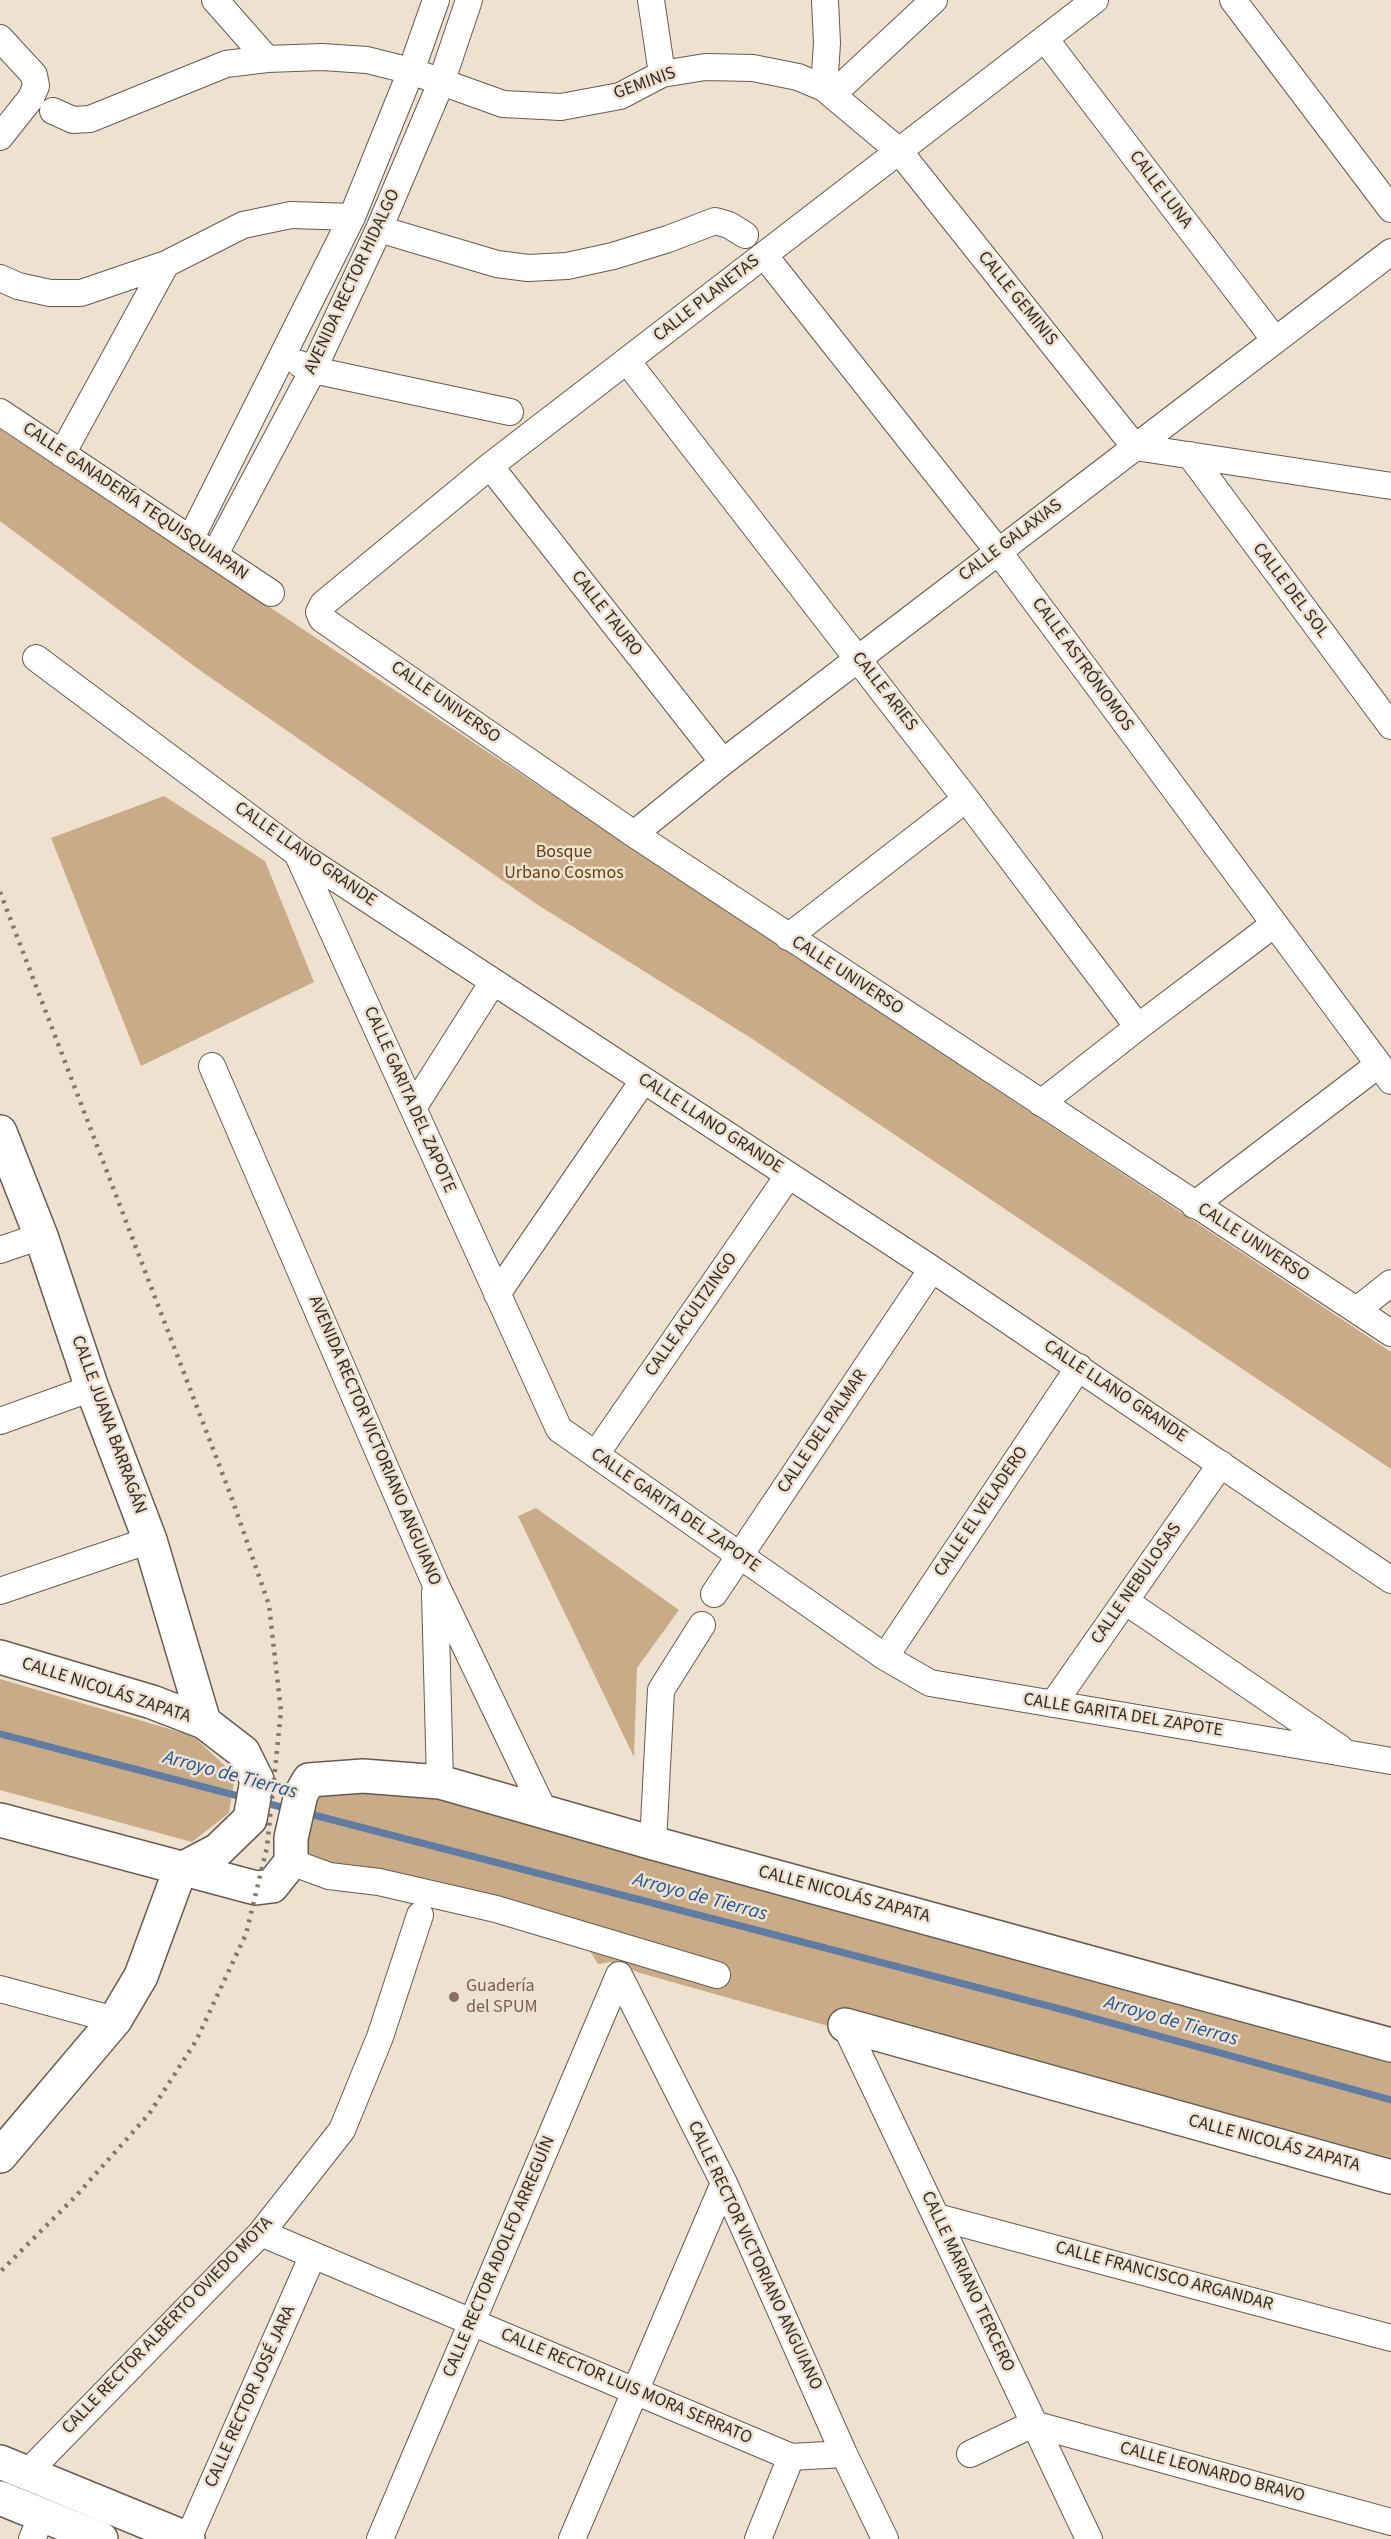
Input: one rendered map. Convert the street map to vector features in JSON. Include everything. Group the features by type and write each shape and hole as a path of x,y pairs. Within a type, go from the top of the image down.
{"street":[{"path":"215,0 267,59"},
{"name":"AVENIDA RECTOR HIDALGO","path":"192,538 352,217 411,71 436,0"},
{"name":"AVENIDA RECTOR HIDALGO","path":"215,554 313,370 379,229 441,83 469,0"},
{"path":"651,0 662,74"},
{"path":"825,0 828,91"},
{"path":"828,91 934,0"},
{"name":"CALLE PLANETAS","path":"322,604 490,466 1095,0"},
{"path":"1233,0 1391,209"},
{"path":"0,38 34,75 36,86 31,98 0,137"},
{"name":"CALLE LUNA","path":"1045,39 1275,340"},
{"name":"GEMINIS","path":"53,111 74,120 90,119 226,64 267,59 322,57 367,60 411,71 503,104 561,107 620,96 662,74 705,67 753,68 798,77 828,91 899,151"},
{"name":"CALLE GEMINIS","path":"899,151 1135,447"},
{"path":"0,278 18,286 50,293 81,293 166,264 243,225 291,215 352,217"},
{"path":"379,229 497,264 528,268 567,266 613,256 715,221 729,225 745,235"},
{"name":"CALLE GALAXIAS","path":"634,834 723,762 1391,252"},
{"name":"CALLE ASTRÓNOMOS","path":"764,255 998,551 1273,925 1385,1073"},
{"path":"62,454 166,264"},
{"path":"283,357 313,370 510,412"},
{"name":"CALLE ARIES","path":"627,361 966,798 1138,1027"},
{"name":"CALLE GANADERÍA TEQUISQUIAPAN","path":"0,412 192,538 271,593"},
{"path":"1135,447 1391,486"},
{"name":"CALLE DEL SOL","path":"1190,455 1391,726"},
{"name":"CALLE TAURO","path":"490,466 723,762"},
{"name":"CALLE UNIVERSO","path":"322,604 320,612 322,618 634,834 1391,1333"},
{"name":"CALLE LLANO GRANDE","path":"36,658 297,853 932,1269 1391,1580"},
{"path":"788,937 966,798"},
{"name":"CALLE GARITA DEL ZAPOTE","path":"297,853 559,1430 885,1657 930,1683 1391,1761"},
{"path":"1041,1103 1273,925"},
{"path":"413,1108 493,982"},
{"name":"AVENIDA RECTOR VICTORIANO ANGUIANO","path":"212,1066 435,1583 544,1811"},
{"path":"1194,1205 1385,1073"},
{"path":"497,1294 643,1081"},
{"name":"CALLE JUANA BARRAGÁN","path":"0,1132 41,1236 93,1388 150,1540 204,1722"},
{"name":"CALLE ACULTZINGO","path":"596,1454 788,1176"},
{"path":"0,1250 41,1236"},
{"name":"CALLE DEL PALMAR","path":"714,1594 932,1269"},
{"path":"1357,1310 1391,1283"},
{"name":"CALLE EL VELADERO","path":"885,1657 1078,1367"},
{"path":"0,1421 93,1388"},
{"name":"CALLE NEBULOSAS","path":"1053,1704 1221,1464"},
{"path":"0,1591 150,1540"},
{"path":"435,1583 440,1782"},
{"path":"1125,1601 1347,1753"},
{"path":"654,1843 661,1690 702,1625"},
{"name":"CALLE NICOLÁS ZAPATA","path":"0,1657 152,1702 204,1722 243,1752 256,1780 250,1819 218,1850 180,1870"},
{"name":"CALLE NICOLÁS ZAPATA","path":"291,1850 301,1794 309,1780 363,1776 440,1782 1391,2045"},
{"path":"0,1820 180,1870 256,1888 272,1887 291,1850 329,1876 379,1882 496,1909 717,1975"},
{"path":"0,2156 115,2020 141,1976 180,1870"},
{"name":"CALLE RECTOR ALBERTO OVIEDO MOTA","path":"14,2467 261,2233 342,2130 380,2037 420,1915"},
{"name":"CALLE RECTOR VICTORIANO ANGUIANO","path":"619,1975 724,2183 844,2454 885,2539"},
{"name":"CALLE RECTOR ADOLFO ARREGUÍN","path":"380,2539 619,1975"},
{"path":"0,1989 115,2020"},
{"name":"CALLE NICOLÁS ZAPATA","path":"845,2025 1391,2176"},
{"name":"CALLE MARIANO TERCERO","path":"845,2025 1089,2539"},
{"path":"572,2539 724,2183"},
{"name":"CALLE FRANCISCO ARGANDAR","path":"937,2217 1391,2338"},
{"name":"CALLE RECTOR LUIS MORA SERRATO","path":"261,2233 791,2457"},
{"name":"CALLE RECTOR JOSÉ JARA","path":"188,2539 313,2255"},
{"path":"970,2454 1033,2424"},
{"name":"CALLE LEONARDO BRAVO","path":"1033,2424 1391,2522"},
{"path":"758,2539 791,2457 844,2454"},
{"path":"14,2467 188,2539"},
{"path":"0,2498 37,2527 101,2539"}],"green space":[{"name":"Bosque Urbano Cosmos","path":"0,428 1391,1352 1391,1469 754,1040 538,905 198,669 0,521"},
{"path":"164,796 265,861 314,982 141,1066 51,838"},
{"path":"536,1508 679,1610 637,1668 634,1757 518,1516"},
{"path":"0,1679 193,1736 235,1775 229,1813 192,1842 0,1790"},
{"path":"315,1791 433,1793 1391,2055 1391,2158 855,2011 832,2027 640,1973 610,1962 598,1964 587,1946 536,1935 325,1872 306,1864 304,1803"}],"waterway":[{"name":"Arroyo de Tierras","path":"0,1734 246,1798"},
{"name":"Arroyo de Tierras","path":"262,1802 289,1809"},
{"name":"Arroyo de Tierras","path":"306,1813 1064,2010 1391,2100"}],"railway":[{"path":"0,892 231,1496 269,1605 281,1711 267,1847 246,1934 196,2041 149,2114 76,2196 0,2272"}],"place":[{"name":"Guadería del SPUM","path":"454,1997"}]}
